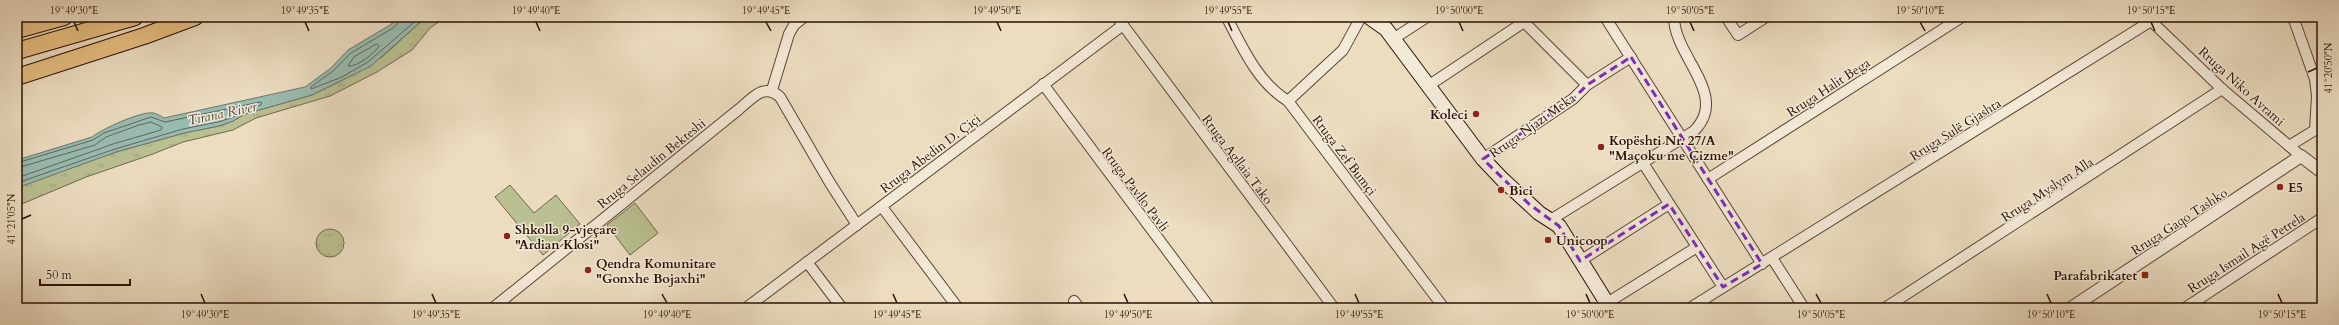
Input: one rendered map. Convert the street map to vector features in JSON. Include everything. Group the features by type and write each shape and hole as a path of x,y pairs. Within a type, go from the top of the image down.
{"highway":[{"path":"17,30 64,17"},
{"path":"17,51 134,17"},
{"path":"17,77 144,36 195,17"}],"main road":[{"name":"Rruga Njazi Meka","path":"1369,17 1380,24 1393,39 1483,158 1518,195 1540,213 1552,219 1565,234 1580,262 1609,306"}],"street":[{"path":"804,17 794,25 789,34 772,90 780,97 830,183 857,225"},
{"path":"1288,101 1343,50 1361,17"},
{"path":"1393,39 1427,17"},
{"path":"1605,17 1762,264"},
{"path":"1552,219 1682,138 1700,124 1706,115 1707,105 1700,81 1676,36 1674,17"},
{"path":"1726,17 1738,35 1766,17"},
{"name":"Rruga Halit Bega","path":"1708,179 1962,17"},
{"path":"2289,146 2318,128 2315,79 2293,17"},
{"name":"Rruga Zef Bumçi","path":"1227,18 1244,51 1263,78 1277,94 1288,101 1444,308"},
{"name":"Rruga Niko Avrami","path":"2149,19 2222,90 2322,172"},
{"name":"Rruga Sulë Gjashta","path":"1690,308 1772,258 2149,19"},
{"name":"Rruga Njazi Meka","path":"1428,86 1522,20 1587,85 1573,99 1483,158"},
{"name":"Rruga Abedin D. Çiçi","path":"746,308 882,207 1043,84 1120,21"},
{"name":"Rruga Agllaia Tako","path":"1120,21 1334,308"},
{"path":"1587,85 1631,58"},
{"name":"Rruga Pavllo Pavli","path":"1043,84 1210,308"},
{"name":"Rruga Selaudin Bekteshi","path":"493,308 754,97 767,90 772,90"},
{"name":"Rruga Myslym Alla","path":"1885,308 2222,90"},
{"name":"Rruga Gaqo Tashko","path":"2071,308 2302,156"},
{"path":"1643,163 1723,288"},
{"path":"1580,262 1669,204"},
{"path":"882,207 958,308"},
{"name":"Rruga Ismail Agë Petrela","path":"2185,308 2322,218"},
{"name":"Rruga Njazi Meka","path":"1609,306 1696,247"},
{"path":"1772,258 1804,308"},
{"path":"807,262 842,308"}],"highlighted area":[{"path":"1631,57 1762,264 1723,287 1669,204 1580,261 1559,226 1529,204 1483,159 1573,99 1587,85"}],"green space":[{"path":"426,17 446,17 430,28 412,50 377,72 330,96 256,118 233,130 183,142 86,177 17,206 17,188 28,183 116,152 184,133 219,126 233,121 245,114 312,95 341,81 382,57"},
{"path":"510,185 534,213 556,195 580,224 543,255 495,197"},
{"path":"635,203 658,233 630,255 607,225"},
{"path":"330,229 340,233 344,243 340,253 330,257 320,253 316,243 320,233"}],"water":[{"name":"Tirana River","path":"399,17 426,17 371,66 312,95 245,114 233,121 219,126 184,133 116,152 17,188 17,160 92,137 113,125 147,113 154,113 164,118 305,87 331,68 348,50 390,25"}],"place":[{"name":"Koleci","path":"1476,114"},
{"name":"Kopështi Nr. 27/A \"Maçoku me Çizme\"","path":"1601,147"},
{"name":"E5","path":"2280,187"},
{"name":"Bici","path":"1501,190"},
{"name":"Shkolla 9-vjeçare \"Ardian Klosi\"","path":"507,236"},
{"name":"Unicoop","path":"1548,240"},
{"name":"Qendra Komunitare \"Gonxhe Bojaxhi\"","path":"588,270"},
{"name":"Parafabrikatet","path":"2145,275"}]}
